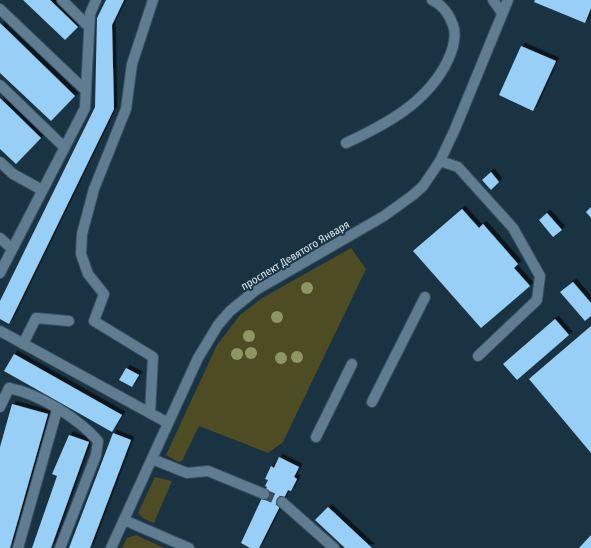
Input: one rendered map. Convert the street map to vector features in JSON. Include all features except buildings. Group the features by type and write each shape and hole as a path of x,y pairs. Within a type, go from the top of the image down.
{"street":[{"path":"62,0 89,27"},
{"path":"0,273 11,248 85,108 90,14 96,0"},
{"path":"150,413 153,357 94,321 104,294 88,274 81,254 81,247 82,234 94,189 126,109 132,64 153,0"},
{"path":"346,143 384,125 427,92 441,75 452,50 455,31 450,17 440,3 432,0"},
{"path":"493,0 502,13"},
{"name":"проспект Девятого Января","path":"111,548 208,340 230,311 256,290 384,216 402,204 423,186 440,161 508,0"},
{"path":"0,9 86,91"},
{"path":"0,85 64,147"},
{"path":"440,161 458,167 508,222 513,228 540,276 537,300 478,356"},
{"path":"0,162 13,174 42,190"},
{"path":"0,238 11,248"},
{"path":"372,402 425,297"},
{"path":"23,344 36,318 69,321"},
{"path":"0,331 168,423"},
{"path":"316,437 352,364"},
{"path":"0,407 8,388 22,391 58,410 89,432 98,441 96,455 60,548"},
{"path":"18,548 58,410"},
{"path":"152,459 188,473 208,471 264,494"},
{"path":"282,502 334,548"},
{"path":"124,520 189,548"}],"shaded area":[{"path":"351,248 366,269 283,442 268,453 199,426 182,461 178,462 166,455 217,345 240,315 262,298"},
{"path":"155,477 172,481 154,523 144,519 138,513"},
{"path":"136,535 164,548 122,548 127,538"}],"tunnel":[{"path":"264,494 282,502"}]}
